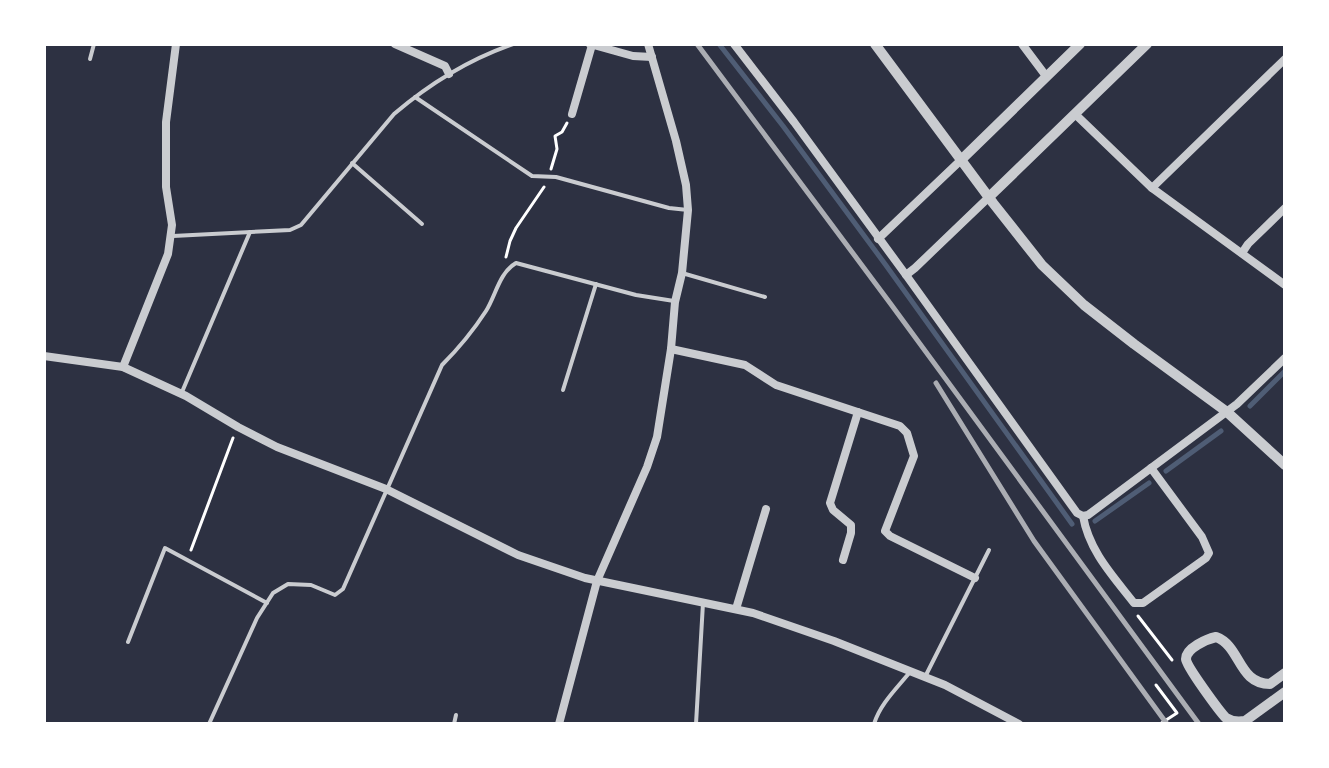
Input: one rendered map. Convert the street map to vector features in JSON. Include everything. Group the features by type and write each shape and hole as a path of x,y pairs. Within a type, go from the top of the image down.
{"street":[{"path":"123,367 168,254 172,236 166,187 166,122 176,44"},
{"path":"395,44 445,66 449,74"},
{"path":"559,724 597,581 657,437 675,302 682,273 688,210 686,185 648,44"},
{"path":"734,44 906,275 1077,513 1088,515 1227,412 1285,358"},
{"path":"875,44 988,198 1042,265 1084,305 1227,412 1285,465"},
{"path":"1022,44 1046,76"},
{"path":"878,239 1080,44"},
{"path":"906,275 1147,44"},
{"path":"572,114 591,45 633,56 652,57"},
{"path":"1152,188 1285,59"},
{"path":"1075,114 1152,188 1285,285"},
{"path":"1242,253 1285,208"},
{"path":"671,349 745,365 776,385 900,426 907,433 914,456 885,531 975,578"},
{"path":"44,356 123,367 181,394 277,447 386,489 518,555 597,581 753,613 945,685 1019,724"},
{"path":"843,560 851,525 833,510 830,496 858,412"},
{"path":"1083,516 1097,555 1134,603 1143,603 1209,553 1202,537 1151,468"},
{"path":"736,609 766,509"},
{"path":"1285,673 1270,684 1255,682 1228,644 1216,637 1196,646 1187,654 1186,660 1190,670 1227,718 1237,722 1245,721 1285,692"}],"lane":[{"path":"90,59 94,44"},
{"path":"172,236 290,230 301,225 394,114 449,74 513,44"},
{"path":"415,97 532,176 556,177 669,208 688,210"},
{"path":"352,163 422,224"},
{"path":"181,394 250,232"},
{"path":"209,724 257,618 273,593 288,584 311,585 335,595 343,589 442,365 464,343 488,306 507,268 516,263 636,295 675,302"},
{"path":"682,273 765,297"},
{"path":"563,390 596,284"},
{"path":"128,642 165,548 267,603"},
{"path":"925,677 989,550"},
{"path":"696,724 703,602"},
{"path":"874,724 877,714 910,672"},
{"path":"454,724 456,715"}],"path":[{"path":"507,268 505,262 510,241 541,194 557,149 555,136 562,132 572,114"},
{"path":"187,560 238,427"},
{"path":"1137,604 1138,618 1172,660"},
{"path":"1156,685 1177,713 1160,724"}],"waterway":[{"path":"719,44 885,264 1072,524"},
{"path":"1250,406 1285,371"},
{"path":"1166,471 1221,431"},
{"path":"1095,521 1149,483"}],"railway":[{"path":"697,44 1199,724"},
{"path":"936,383 1034,541 1167,724"}]}
